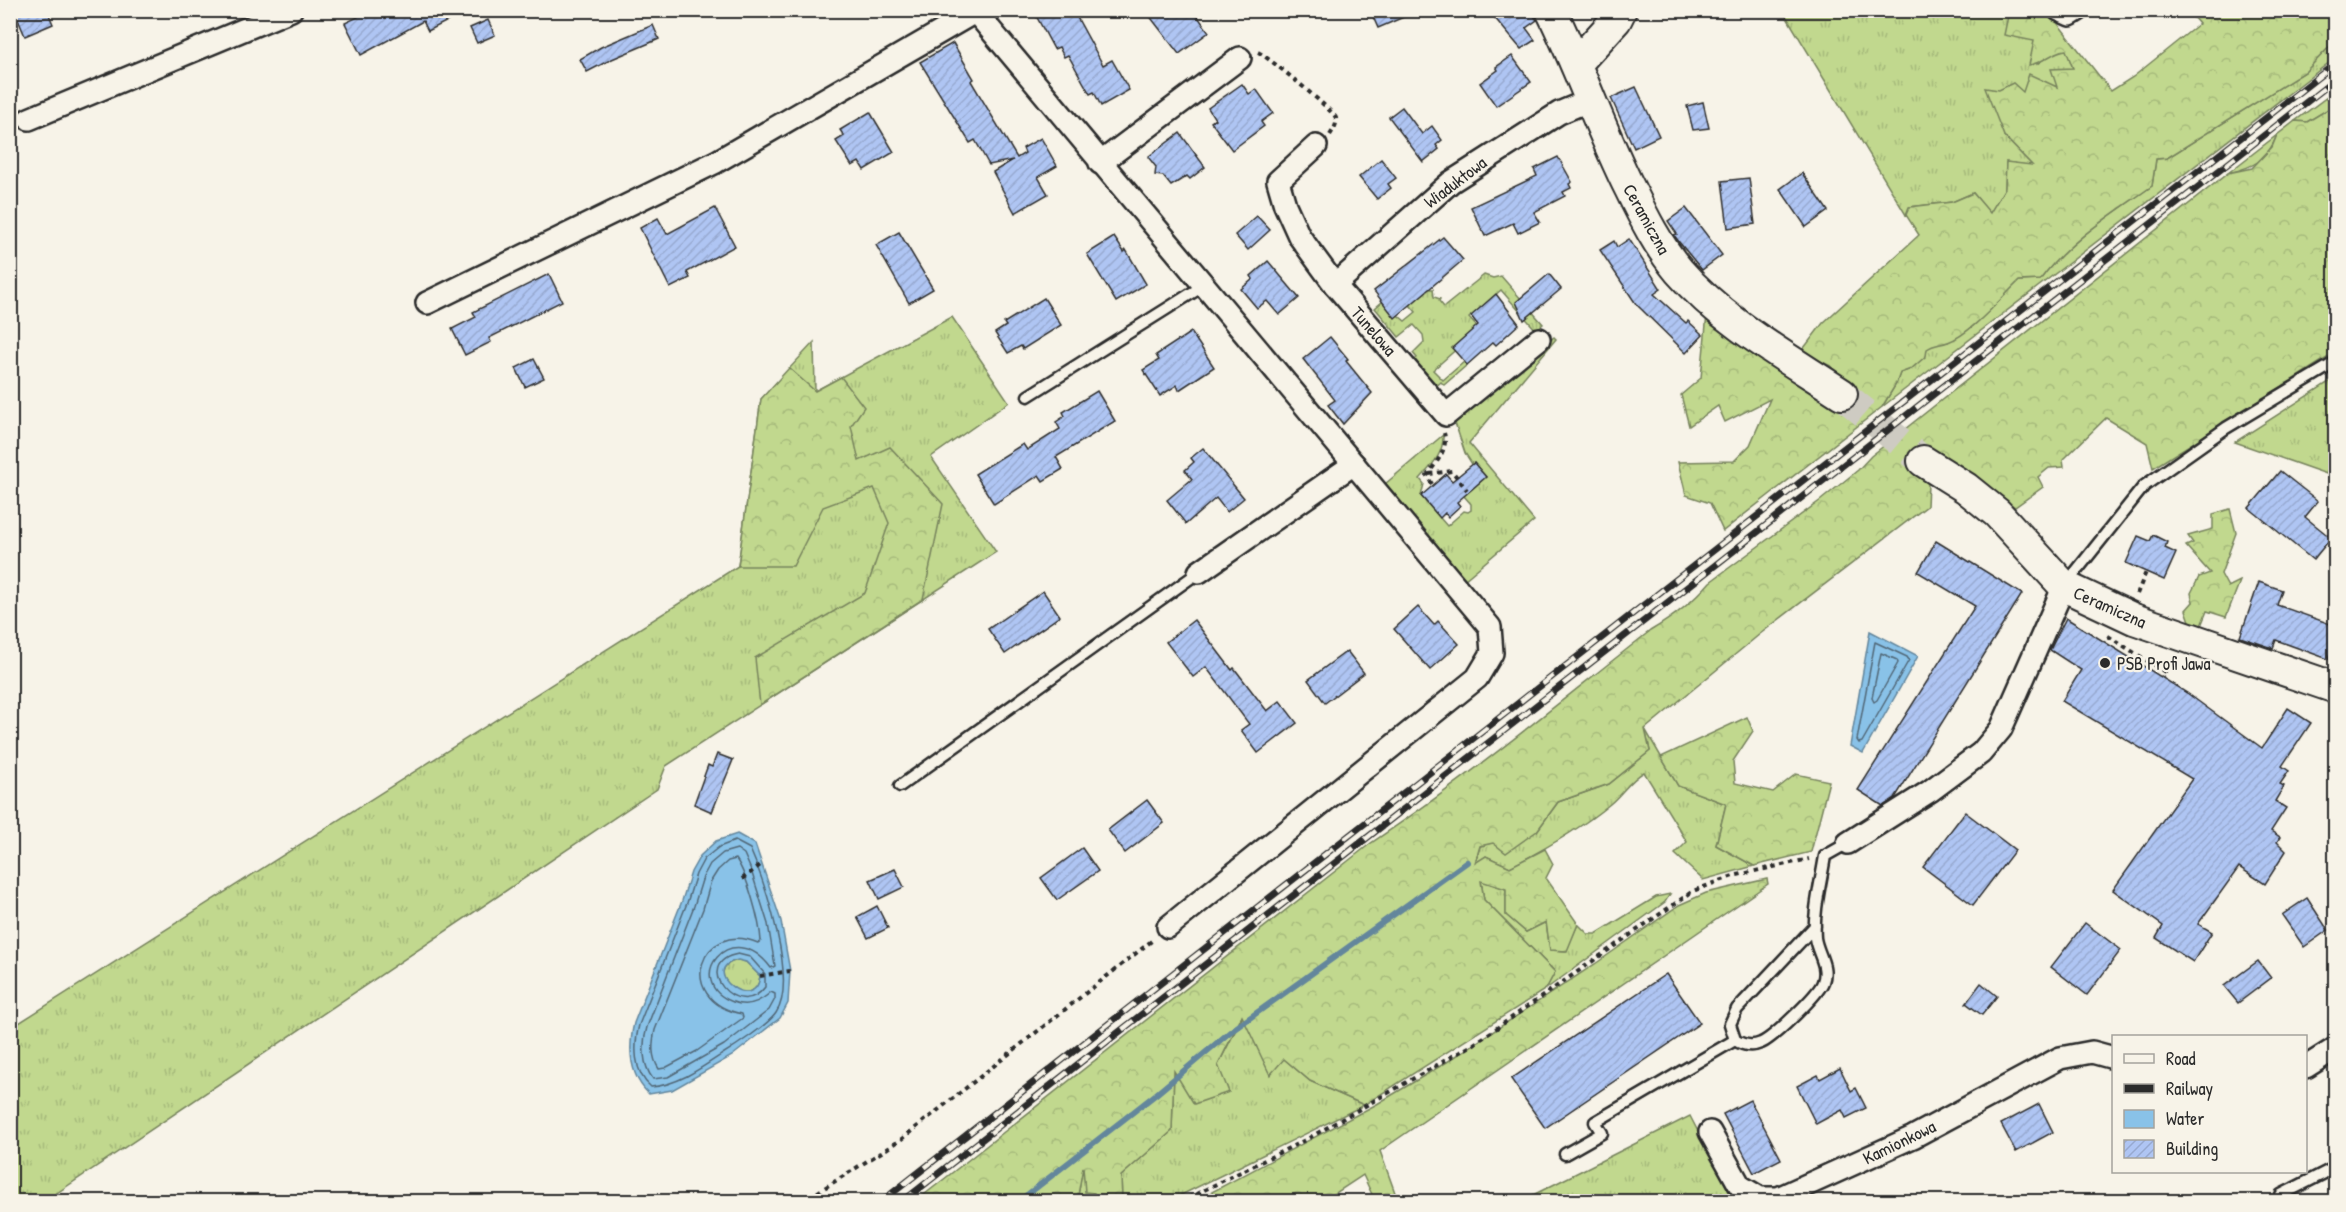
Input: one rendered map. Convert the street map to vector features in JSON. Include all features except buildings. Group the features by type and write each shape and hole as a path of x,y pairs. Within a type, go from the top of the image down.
{"street":[{"path":"29,119 291,10"},
{"name":"Ceramiczna","path":"1551,10 1576,64 1612,153 1653,237 1679,272 1712,304 1766,345 1842,394"},
{"path":"1576,64 1616,20 1621,10"},
{"path":"2059,10 2070,15 2078,10"},
{"path":"427,303 716,162 974,11 1490,627 1492,653 1477,678 1168,927"},
{"path":"1100,163 1244,54"},
{"name":"Wiaduktowa","path":"1335,285 1451,182 1559,113 1590,100"},
{"name":"Tunelowa","path":"1316,147 1278,181 1288,213 1299,236 1335,285 1446,415 1539,339"},
{"name":"Ceramiczna","path":"1923,461 1966,488 1997,513 2064,586 2134,619 2336,688"},
{"path":"1199,572 1354,464"},
{"path":"1848,843 1930,791 1981,753 2001,729 2064,586"},
{"path":"2307,1066 2336,1048"},
{"name":"Kamionkowa","path":"1710,1132 1740,1186 1760,1198 1793,1197 1913,1137 2060,1058 2092,1052 2112,1057"}],"lane":[{"path":"1028,396 1203,286"},
{"path":"2064,586 2144,486 2226,428 2336,362"},
{"path":"900,786 1199,572"},
{"path":"1815,926 1737,1009 1730,1024 1736,1040 1743,1045 1754,1045 1772,1037 1817,992 1823,983 1824,963 1815,941 1815,926 1825,856 1848,843"},
{"path":"1565,1154 1602,1133 1595,1122 1736,1040"},
{"path":"2281,1195 2336,1167"}],"path":[{"path":"1244,54 1267,57 1334,114 1336,126 1316,147"},
{"path":"1432,484 1427,478 1443,451 1444,434"},
{"path":"1428,474 1452,471 1467,490"},
{"path":"2133,603 2146,572"},
{"path":"2098,630 2165,672 2162,677"},
{"path":"1180,1202 1307,1139 1474,1044 1693,891 1733,876 1825,856"},
{"path":"742,879 763,863"},
{"path":"802,1202 899,1141 1168,927"},
{"path":"760,976 790,971"}],"green space":[{"path":"1947,10 1963,16 1964,11 2005,11 2034,41 2037,64 2054,51 2067,50 2073,69 2057,87 2023,92 2004,136 2033,166 2006,162 2005,188 1990,214 1973,193 1952,202 1910,207 1906,215 1783,11"},
{"path":"2005,11 2048,11 2111,91 2133,77 2199,24 2188,11 2335,11 2335,41 2305,72 2167,158 2156,159 2152,186 2077,241 2040,280 2019,281 1985,315 1957,338 1927,349 1926,356 1911,369 1900,373 1882,407 1723,531 1710,503 1686,495 1678,462 1734,461 1750,445 1770,399 1725,422 1718,406 1689,426 1681,395 1701,378 1707,314 1850,386 1831,366 1801,352 1823,323 1919,235 1906,215 1909,207 1952,202 1973,193 1990,213 2005,188 2006,162 2032,165 2004,136 1985,88 1999,90 2013,83 2023,92 2029,74 2057,87 2051,69 2073,68 2066,50 2029,65 2034,41 2004,35 2008,16"},
{"path":"2335,41 2335,58 1882,407 1900,373 1911,369 1926,349 1937,343 1948,342 1973,326 2019,281 2040,280 2077,241 2152,186 2156,159 2167,158 2305,72"},
{"path":"2335,91 2335,105 2307,122 2295,121"},
{"path":"2335,105 2335,353 2153,468 2147,443 2106,418 2063,460 2064,467 2049,468 2038,477 2043,487 2015,507 1998,495 1917,467 1928,484 1927,506 1760,634 1645,729 1650,751 1609,784 1558,802 1537,831 1506,853 1493,843 1480,846 1475,863 1486,856 1510,867 1545,849 1553,864 1546,878 1578,924 1567,951 1550,950 1546,922 1526,932 1506,915 1506,889 1481,881 1484,900 1555,972 1546,989 1364,1105 1310,1081 1284,1059 1270,1075 1242,1016 1218,1065 1229,1092 1194,1104 1174,1071 1172,1131 1121,1176 1122,1201 1095,1201 1094,1193 1085,1192 1083,1167 1077,1201 915,1202 1371,843 1478,766 1650,631 1682,609 1710,582 1821,500 1858,470 1871,456 2228,173 2252,168 2272,147 2277,135 2295,121 2307,122"},
{"path":"2277,135 2269,151 2258,162 2228,173"},
{"path":"1484,275 1493,278 1501,276 1543,324 1536,330 1501,290 1469,318 1479,329 1433,370 1443,380 1464,362 1467,365 1444,385 1441,382 1434,388 1412,362 1417,358 1413,353 1424,342 1423,335 1414,325 1399,337 1375,308 1382,302 1405,321 1416,312 1410,305 1429,289 1433,289 1434,297 1440,299 1444,307"},
{"path":"952,317 1009,402 931,457 996,552 666,766 657,789 45,1201 11,1202 11,1028 738,566 761,399 814,342 815,391"},
{"path":"1554,337 1556,339 1469,443 1534,521 1463,581 1385,484 1443,435 1439,454 1420,479 1424,484 1421,496 1447,526 1464,511 1471,510 1471,504 1464,496 1486,477 1474,463 1472,464 1465,453 1454,420"},
{"path":"789,368 815,391 841,377 864,407 851,426 859,461 890,447 943,504 923,599 760,705 755,658 865,593 889,523 874,488 823,507 793,566 738,566 761,399"},
{"path":"2335,378 2335,477 2235,442"},
{"path":"2230,509 2236,533 2221,574 2228,587 2240,581 2226,617 2207,611 2200,628 2191,624 2186,610 2193,602 2191,593 2199,577 2210,573 2186,546 2193,543 2188,536 2213,529 2213,514"},
{"path":"1747,717 1753,731 1733,761 1735,783 1773,792 1796,774 1829,781 1811,852 1754,866 1716,845 1726,804 1678,786 1661,757"},
{"path":"1645,729 1678,786 1726,804 1716,845 1754,866 1703,880 1675,854 1687,842 1644,772 1599,813 1536,853 1510,867 1486,856 1475,864 1480,846 1537,831 1558,802 1609,784 1650,751"},
{"path":"1767,879 1768,884 1380,1151 1398,1201 1375,1201 1363,1175 1328,1198 1329,1201 1195,1201 1377,1104 1447,1062 1679,905 1706,893"},
{"path":"1481,880 1506,889 1506,915 1526,932 1546,922 1550,950 1566,951 1578,924 1588,934 1596,934 1656,897 1670,894 1665,902 1546,989 1555,972 1484,900"},
{"path":"738,960 746,962 760,976 756,987 749,992 732,987 725,980 723,972 727,965"},
{"path":"1243,1016 1270,1074 1283,1058 1310,1081 1364,1105 1169,1201 1122,1201 1121,1176 1172,1131 1174,1069 1218,1065"},
{"path":"1690,1116 1734,1201 1535,1201 1533,1195"},
{"path":"1083,1164 1095,1201 1077,1202"}],"water":[{"path":"1870,631 1918,656 1863,753 1850,746"},
{"path":"737,834 755,844 781,921 790,971 788,1003 780,1018 732,1056 672,1090 649,1094 637,1079 632,1061 631,1042 634,1023 682,901 691,872 700,856 716,841","holes":["738,960 746,962 760,976 756,987 749,992 740,991 732,986 725,980 723,972 727,965"]}],"waterway":[{"path":"1018,1202 1155,1095 1230,1032 1467,862"}],"tunnel":[{"path":"1842,394 1923,461"}],"railway":[{"path":"881,1202 2336,63"},
{"path":"902,1202 2336,79"}],"place":[{"name":"PSB Profi Jawa","path":"2105,663"}]}
